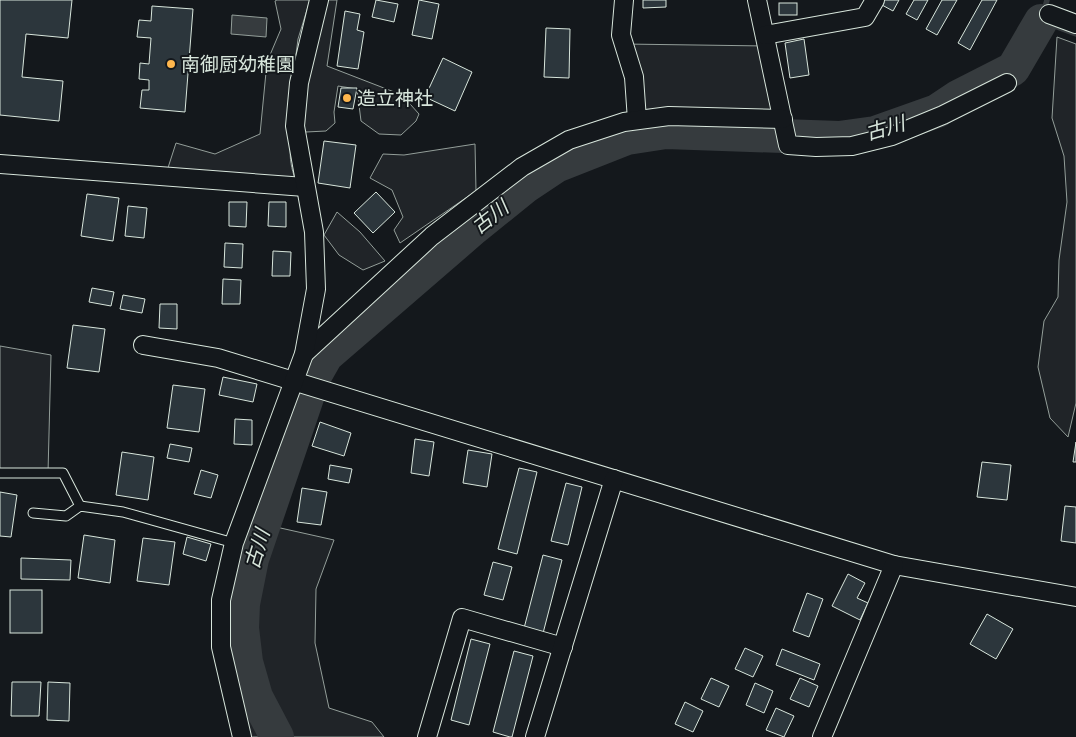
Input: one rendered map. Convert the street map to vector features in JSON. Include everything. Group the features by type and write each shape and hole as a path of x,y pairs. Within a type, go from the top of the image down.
{"street":[{"path":"242,737 221,647 221,600 234,543 304,354 316,289 314,232 295,126 299,83 319,0"},
{"path":"624,0 621,35 634,77 636,120"},
{"path":"757,0 788,145 816,147 852,146 892,136 943,116 1007,83"},
{"path":"765,35 865,17 875,0"},
{"path":"1049,14 1076,24"},
{"path":"304,354 432,236 522,167 569,140 624,122 668,116 783,119"},
{"path":"0,164 305,187"},
{"path":"143,345 218,358 894,565 1076,597"},
{"path":"535,737 614,479"},
{"path":"822,737 894,565"},
{"path":"427,737 462,618 563,647"}],"lane":[{"path":"0,473 63,473 80,506"},
{"path":"33,513 66,516 80,506 123,512 234,543"}],"shaded area":[{"path":"310,0 298,39 293,78 319,0 337,0 327,66 402,95 419,114 416,121 401,135 379,134 361,121 357,89 338,86 334,112 335,123 326,131 306,132 296,117 290,152 294,176 298,186 165,177 176,143 215,154 260,134 267,62 281,29 275,1"},
{"path":"232,15 267,18 266,37 231,34"},
{"path":"1057,37 1076,44 1076,403 1068,437 1050,418 1038,367 1044,321 1058,297 1059,260 1067,202 1064,156 1052,118"},
{"path":"624,44 767,46 772,119 637,120"},
{"path":"475,144 476,191 400,243 394,230 403,217 392,190 370,178 383,154 404,155"},
{"path":"337,212 360,232 385,261 363,270 339,255 324,235"},
{"path":"0,346 51,355 48,473 0,473"},
{"path":"294,381 326,390 276,527 334,540 316,589 315,643 329,708 372,722 384,737 241,737 223,593"}],"building":[{"path":"0,0 72,0 68,38 26,34 22,77 63,81 59,121 0,115"},
{"path":"376,0 398,4 394,22 372,17"},
{"path":"419,0 439,4 432,39 412,35"},
{"path":"643,0 666,0 666,7 643,8"},
{"path":"884,0 899,0 893,11 882,5"},
{"path":"914,0 928,0 917,20 906,14"},
{"path":"942,0 957,0 937,35 926,29"},
{"path":"982,0 997,0 970,50 958,43"},
{"path":"779,3 797,3 797,15 779,15"},
{"path":"152,6 193,9 185,112 140,108 142,90 149,90 149,80 139,79 140,63 149,64 151,38 137,37 139,20 151,21"},
{"path":"345,11 360,14 357,30 364,32 358,69 337,66"},
{"path":"546,28 570,29 569,78 544,77"},
{"path":"804,39 809,75 790,78 785,43"},
{"path":"443,58 472,72 455,111 425,97"},
{"path":"341,88 357,88 353,109 338,107"},
{"path":"324,141 356,145 350,188 318,183"},
{"path":"376,192 395,212 373,233 354,213"},
{"path":"87,194 119,198 113,241 81,236"},
{"path":"229,202 247,202 246,227 229,226"},
{"path":"269,202 286,202 286,227 268,226"},
{"path":"128,206 147,208 144,238 125,236"},
{"path":"225,243 243,244 242,268 224,267"},
{"path":"273,251 291,252 290,276 272,276"},
{"path":"223,279 241,280 240,304 222,304"},
{"path":"92,288 114,292 111,306 89,302"},
{"path":"123,295 145,299 142,313 120,309"},
{"path":"160,304 177,304 177,329 159,328"},
{"path":"73,325 105,329 99,372 67,368"},
{"path":"223,377 257,384 253,402 219,395"},
{"path":"173,385 205,389 199,432 167,428"},
{"path":"235,419 252,420 252,445 234,444"},
{"path":"320,422 351,433 344,456 312,446"},
{"path":"415,439 434,442 429,476 411,473"},
{"path":"1076,442 1076,462 1073,462"},
{"path":"170,444 192,448 189,462 167,458"},
{"path":"468,450 492,454 487,487 463,483"},
{"path":"122,452 154,457 148,500 116,495"},
{"path":"982,462 1011,465 1007,500 977,497"},
{"path":"330,465 352,469 349,483 328,479"},
{"path":"519,468 537,472 517,554 498,549"},
{"path":"201,470 218,475 211,498 194,494"},
{"path":"566,483 582,487 568,545 551,541"},
{"path":"302,488 327,492 321,525 297,522"},
{"path":"0,492 17,495 11,537 0,536"},
{"path":"1065,506 1076,507 1076,543 1061,541"},
{"path":"84,535 115,540 110,583 78,578"},
{"path":"187,537 211,544 206,561 183,554"},
{"path":"143,538 175,542 169,585 137,581"},
{"path":"543,555 562,560 541,641 522,636"},
{"path":"21,558 71,560 70,580 21,579"},
{"path":"493,562 512,567 503,600 484,595"},
{"path":"848,574 865,583 857,598 868,603 860,620 832,606"},
{"path":"10,590 42,590 42,633 10,633"},
{"path":"807,593 823,599 809,637 793,631"},
{"path":"987,614 1013,629 996,659 970,644"},
{"path":"471,639 490,644 469,725 451,720"},
{"path":"745,648 763,656 753,677 735,669"},
{"path":"782,649 820,664 814,680 776,665"},
{"path":"514,651 533,656 512,737 510,737 493,732"},
{"path":"711,678 729,686 719,707 701,699"},
{"path":"800,678 818,686 809,707 790,699"},
{"path":"12,682 41,682 39,716 11,716"},
{"path":"48,682 70,683 69,721 47,720"},
{"path":"755,683 773,691 764,713 746,705"},
{"path":"685,702 703,711 693,732 675,724"},
{"path":"776,708 794,716 784,737 766,730"}],"waterway":[{"path":"1047,0 1041,21 1076,34"},
{"name":"古川","path":"277,737 256,697 246,662 242,628 243,604 252,559 314,377 326,356 474,228 526,186 556,166 627,138 666,132 839,138 875,133 937,111 958,97 1013,69 1041,21"}],"place":[{"name":"南御厨幼稚園","path":"171,64"},
{"name":"造立神社","path":"347,98"}]}
